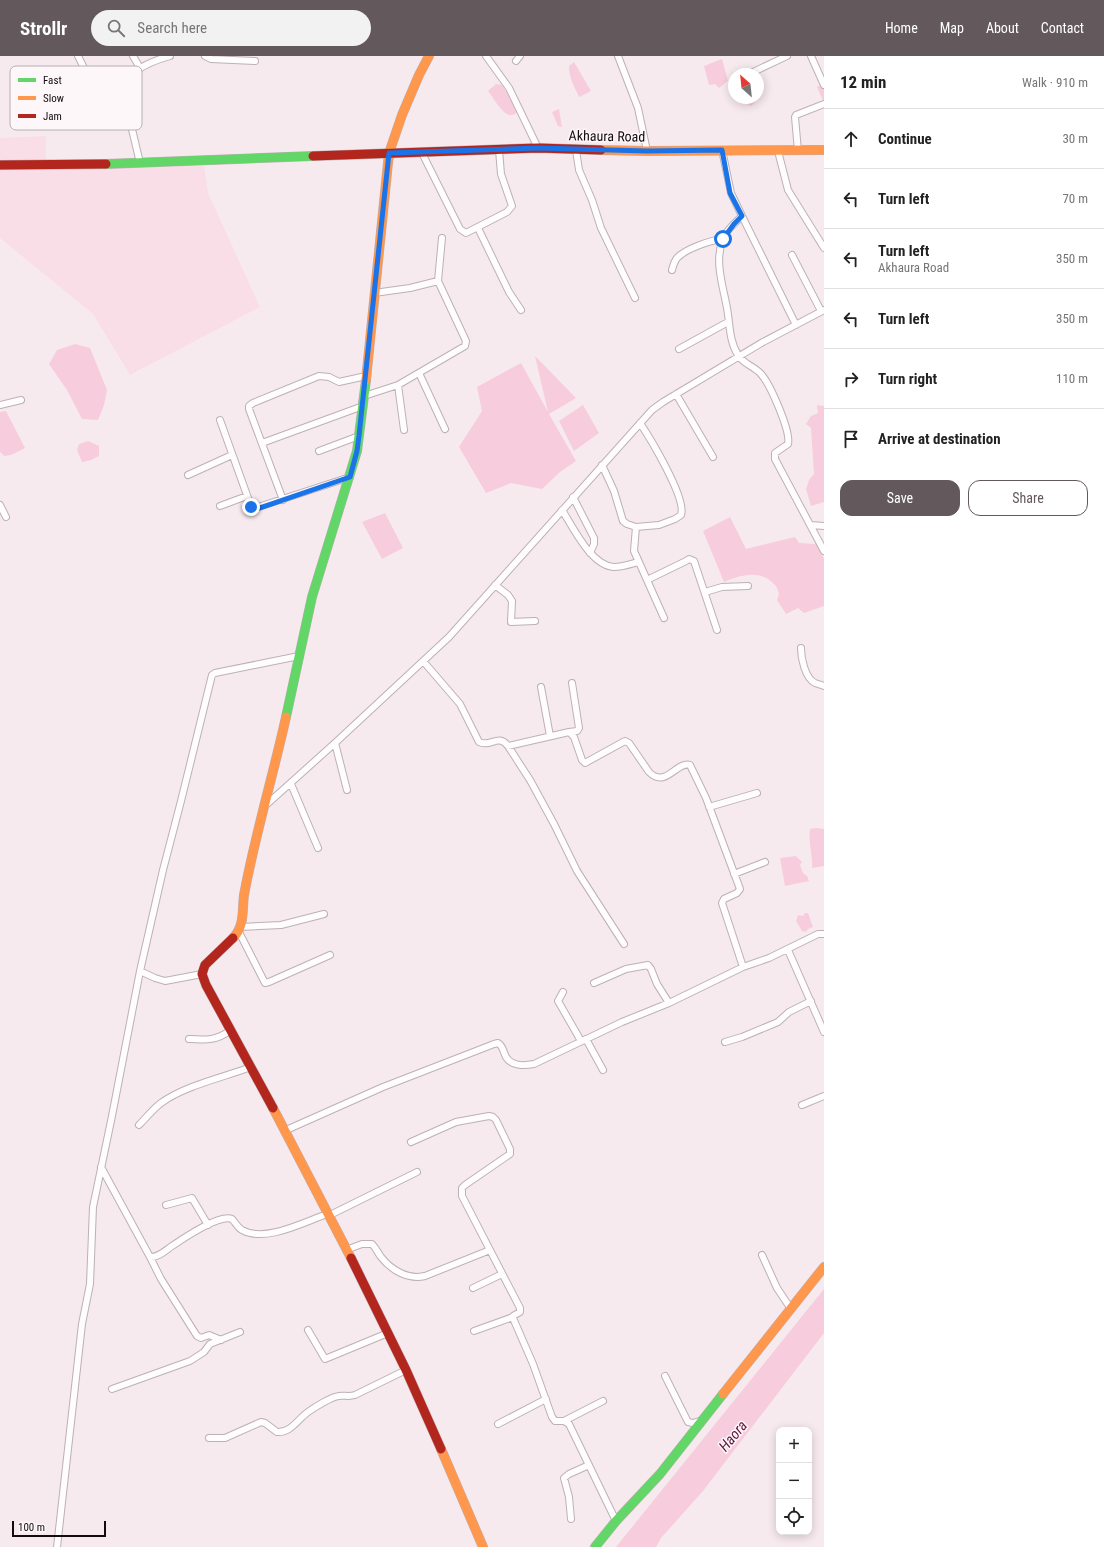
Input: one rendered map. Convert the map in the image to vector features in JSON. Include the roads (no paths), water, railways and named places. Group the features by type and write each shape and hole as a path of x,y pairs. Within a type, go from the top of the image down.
{"street":[{"path":"78,56 83,66"},
{"path":"133,56 139,66"},
{"path":"142,66 152,58 170,56"},
{"path":"205,56 211,59 256,61"},
{"path":"330,955 265,983 240,930 244,897 254,846 267,800 312,597 327,544 350,477 357,451 389,153 405,108 428,56"},
{"path":"486,56 509,88 538,148"},
{"path":"618,56 638,108 647,151"},
{"path":"762,68 787,56"},
{"path":"811,56 824,85"},
{"path":"798,151 796,115 824,104"},
{"path":"132,130 140,164"},
{"name":"Akhaura Road","path":"0,165 140,164 538,148 647,151 824,150"},
{"path":"422,153 460,229 466,233 507,212 512,206 501,174 499,150"},
{"path":"576,150 579,170 592,200 601,228 635,298"},
{"path":"722,150 730,193 796,325"},
{"path":"778,151 788,190 824,248"},
{"path":"742,216 723,239 720,251 720,264 730,335 738,357 758,371 769,386 789,438 788,444 775,453 774,459 824,551"},
{"path":"478,228 509,292 520,310"},
{"path":"364,396 398,385 441,359 463,348 466,344 438,281 442,238"},
{"path":"672,270 676,259 684,253 708,242 723,239"},
{"path":"267,800 291,784 454,631 573,497 658,405 738,357 823,311 792,255"},
{"path":"374,293 410,288 438,281"},
{"path":"679,349 728,322"},
{"path":"419,373 445,429"},
{"path":"283,500 249,409 252,403 313,377 324,376 339,382 366,376"},
{"path":"398,385 404,430"},
{"path":"676,394 713,457"},
{"path":"0,405 21,400"},
{"path":"262,444 363,406"},
{"path":"220,420 251,507 254,510 350,477"},
{"path":"602,465 614,491 623,521 636,527 668,522 679,516 682,511 674,486 653,443 640,423"},
{"path":"319,451 359,436"},
{"path":"188,475 232,455"},
{"path":"220,506 247,496"},
{"path":"573,497 594,538 594,544 590,553"},
{"path":"0,505 6,517"},
{"path":"562,510 583,545 601,562 611,567 620,567 638,562"},
{"path":"811,525 824,526"},
{"path":"636,527 634,546 638,562 664,618"},
{"path":"646,580 686,561 692,560 697,566 717,630"},
{"path":"495,585 508,595 512,601 511,622 535,622"},
{"path":"705,592 722,587 748,586"},
{"path":"801,648 801,657 804,667 814,682 824,686"},
{"path":"57,1547 82,1324 90,1284 93,1207 140,971 172,834 212,675 299,656"},
{"path":"423,661 457,701 480,742 483,744 501,740 508,746 554,824 577,871 624,944"},
{"path":"508,746 577,730 579,728 572,683"},
{"path":"541,687 550,736"},
{"path":"569,732 574,737 582,760 585,763 625,741 630,743 653,776 659,778 666,777 685,764 689,764 709,807 739,891 724,899 722,903 743,968"},
{"path":"335,743 347,790"},
{"path":"291,784 318,848"},
{"path":"709,807 757,793"},
{"path":"734,874 765,862"},
{"path":"324,914 281,925 240,930 205,965 202,974 206,985 251,1067 388,1333 406,1370 483,1547"},
{"path":"284,1131 383,1087 494,1044 498,1043 502,1046 506,1057 511,1062 526,1065 538,1062 622,1022 669,1003 743,968 788,950 818,934 824,934"},
{"path":"788,950 824,1032"},
{"path":"594,983 626,969 647,965 651,969 657,984 669,1003"},
{"path":"140,971 165,981 202,974"},
{"path":"563,992 558,999 559,1002 603,1070"},
{"path":"725,1042 742,1037 778,1022 789,1012 811,1001"},
{"path":"188,1039 213,1039 220,1037 231,1030"},
{"path":"139,1125 155,1109 168,1099 206,1082 251,1067"},
{"path":"802,1105 824,1096"},
{"path":"411,1142 456,1122 489,1116 496,1120 510,1149 510,1154 465,1185 461,1190 462,1196 521,1309 520,1312 513,1317 474,1331"},
{"path":"101,1167 161,1279 197,1336 201,1338 209,1335 221,1340"},
{"path":"150,1257 157,1256 222,1218 229,1218 244,1231 265,1234 286,1229 327,1215 417,1172"},
{"path":"166,1205 192,1198 208,1225"},
{"path":"346,1250 362,1244 372,1244 383,1260 396,1271 417,1277 425,1276 490,1250"},
{"path":"762,1255 777,1288 791,1309"},
{"path":"595,1547 616,1521 660,1474 824,1267"},
{"path":"473,1288 502,1274"},
{"path":"513,1317 556,1422 564,1421 603,1401"},
{"path":"308,1330 325,1359 388,1333"},
{"path":"112,1389 190,1361 204,1352 210,1344 240,1332"},
{"path":"209,1438 225,1438 253,1424 261,1422 265,1423 275,1431 282,1432 297,1422 308,1411 317,1406 338,1396 354,1396 406,1370"},
{"path":"665,1376 688,1422 693,1423 703,1420"},
{"path":"498,1424 546,1399"},
{"path":"564,1421 569,1424 616,1521"},
{"path":"571,1519 569,1497 564,1478 569,1474 589,1465"}],"water":[{"path":"722,59 728,81 719,88 715,84 709,85 704,66"},
{"path":"574,62 591,91 579,97 572,82 569,70 569,66"},
{"path":"824,83 824,103 817,87"},
{"path":"496,84 502,85 518,112 513,115 508,115 498,106 488,91"},
{"path":"559,109 562,127 558,126 552,112"},
{"path":"75,344 90,348 107,390 104,405 98,420 82,419 67,390 49,364 57,350"},
{"path":"535,356 576,398 549,414 576,461 560,472 542,489 511,483 486,493 459,447 482,411 477,387 521,363 548,412"},
{"path":"583,405 599,433 574,451 559,421"},
{"path":"817,405 824,406 824,502 811,506 806,489 809,480 814,474 811,428 806,424 811,416 818,413"},
{"path":"6,411 25,448 11,455 4,456 0,452 0,412"},
{"path":"88,441 99,446 99,456 82,462 77,450 79,444"},
{"path":"385,513 403,548 382,559 362,522"},
{"path":"730,517 746,549 795,537 799,543 817,544 824,559 824,606 804,613 798,608 786,614 777,600 779,594 777,588 767,579 761,576 748,575 724,582 703,531"},
{"path":"810,829 824,829 824,866 812,868"},
{"path":"796,856 802,862 800,865 803,873 807,876 809,881 785,886 780,858"},
{"path":"805,913 808,913 813,927 808,929 806,932 802,931 796,921 798,915 803,916"},
{"name":"Haora","path":"824,1289 824,1333 703,1491 661,1538 656,1547 616,1547"}]}
